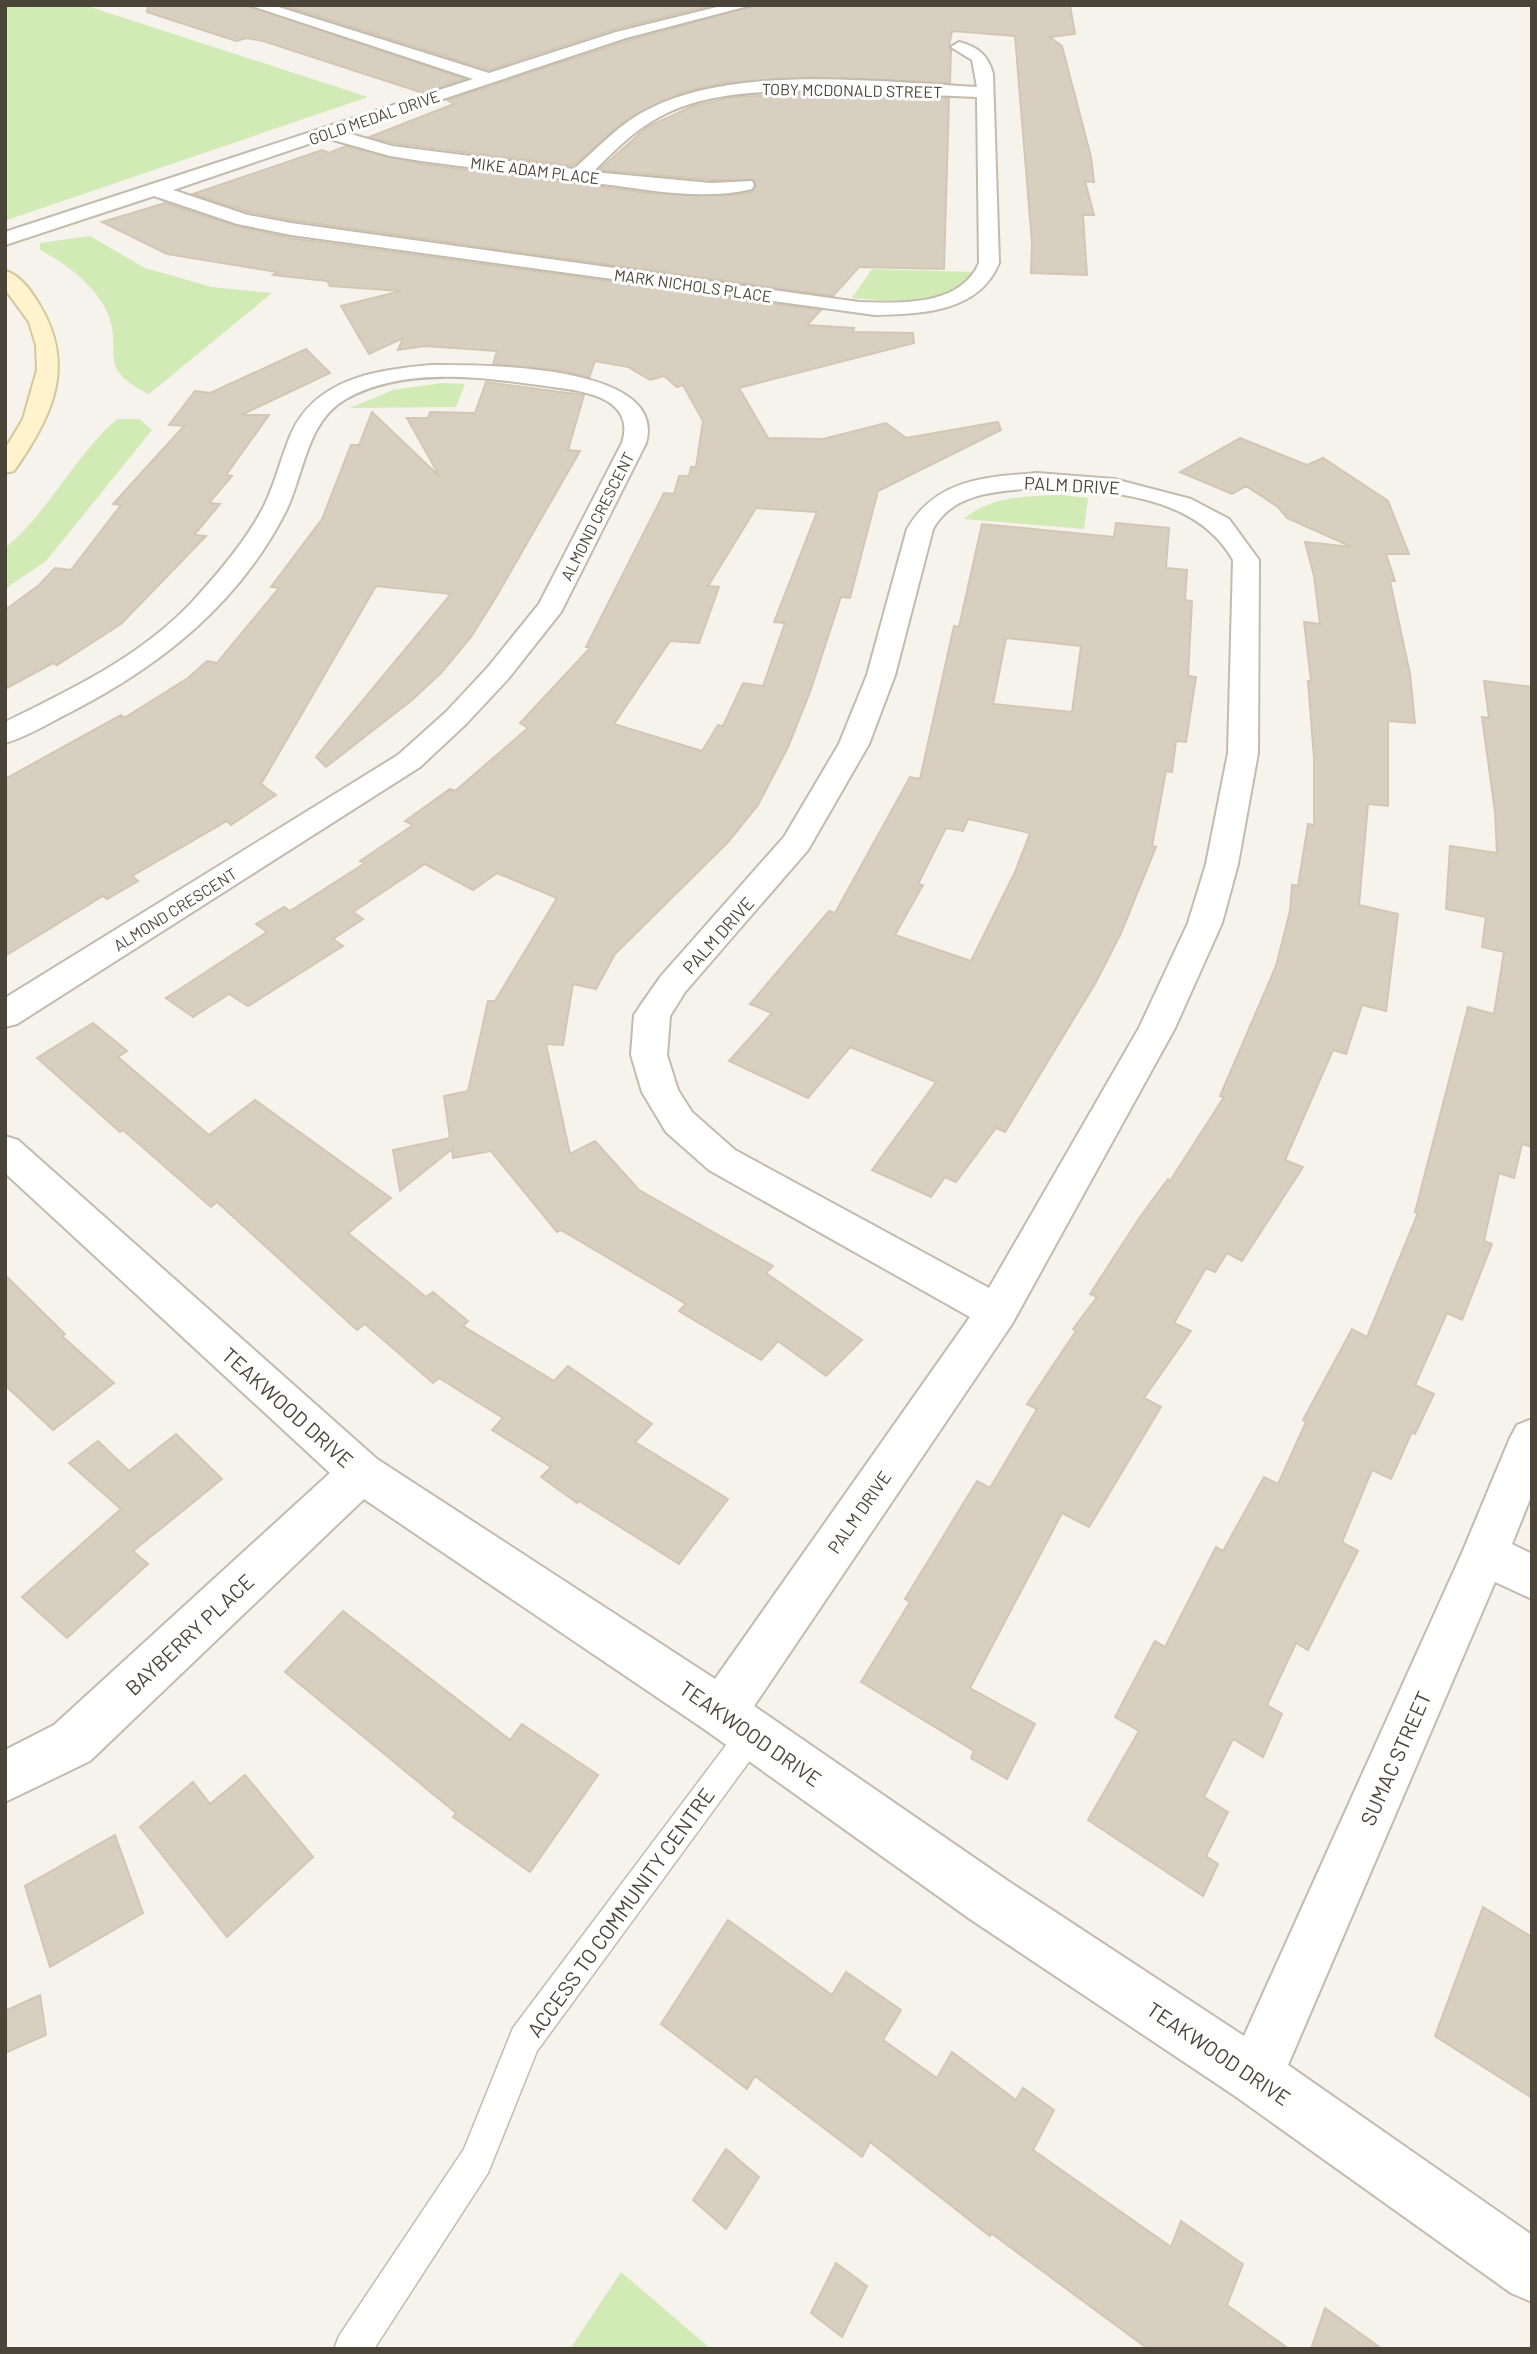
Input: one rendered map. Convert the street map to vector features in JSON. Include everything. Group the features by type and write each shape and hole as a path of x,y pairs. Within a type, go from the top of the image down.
{"main road":[{"path":"5,277 22,292 38,317 47,342 49,374 40,409 19,449 5,466"}],"street":[{"name":"GOLD MEDAL DRIVE","path":"5,239 649,26 745,5"},
{"path":"264,6 487,78"},
{"name":"MARK NICHOLS PLACE","path":"156,190 244,220 291,229 859,308 917,307 964,294 977,286 987,274 985,92 980,57 972,50 959,47"},
{"name":"TOBY MCDONALD STREET","path":"579,175 644,118 675,104 716,93 781,87 985,92"},
{"name":"MIKE ADAM PLACE","path":"327,133 390,151 579,175 694,188 745,185"},
{"name":"ALMOND CRESCENT","path":"5,734 126,668 181,629 255,539 278,503 312,416 323,403 340,394 361,384 408,373 465,371 576,383 612,396 634,413 639,425 634,443 551,606 498,673 456,718 409,761 5,1015"},
{"name":"PALM DRIVE","path":"736,1723 997,1312 1157,1028 1205,923 1234,809 1243,753 1246,560 1234,538 1209,516 1173,500 1134,489 1030,480 961,493 943,501 928,513 920,529 881,675 854,744 831,788 797,843 673,984 652,1015 649,1055 660,1092 679,1122 722,1160 997,1312"},
{"name":"TEAKWOOD DRIVE","path":"5,1150 362,1473 736,1723 989,1900 1255,2076 1532,2272"},
{"name":"SUMAC STREET","path":"1255,2076 1485,1553 1532,1438"},
{"name":"BAYBERRY PLACE","path":"5,1777 72,1743 362,1473"},
{"path":"1485,1553 1532,1578"}],"lane":[{"name":"ACCESS TO COMMUNITY CENTRE","path":"352,2349 476,2161 525,2040 736,1723"}],"green space":[{"path":"5,5 84,5 368,97 7,220"},
{"path":"90,236 145,268 212,287 272,293 149,394 131,384 115,366 111,323 100,299 77,274 40,250 40,243"},
{"path":"872,269 973,272 963,284 935,297 900,301 852,298"},
{"path":"442,383 465,384 456,407 350,408 393,390"},
{"path":"117,419 140,419 152,430 46,561 5,589 5,548 35,517 88,450"},
{"path":"1062,495 1088,498 1084,529 964,519 974,511 997,502 1023,497"},
{"path":"621,2272 711,2349 570,2349"}],"building":[{"path":"148,5 247,5 465,79 423,93 263,41 247,38 236,41 147,12"},
{"path":"282,5 713,5 615,29 489,70"},
{"path":"754,5 1070,5 1075,34 1050,37 1062,46 1091,157 1094,182 1085,181 1094,215 1083,215 1087,275 1031,273 1032,243 1015,36 952,31 949,46 950,83 810,77 723,83 684,92 627,119 573,166 393,143 369,137 454,104 447,100 627,41"},
{"path":"816,93 949,98 944,269 859,267 833,296 291,220 249,212 193,194 322,150 329,153 346,146 421,164 658,194 734,195 752,192 756,186 754,180 711,180 599,170 647,127 693,106 733,97"},
{"path":"165,203 236,226 290,238 821,310 807,325 854,328 853,332 913,333 914,343 739,388 768,438 823,439 886,423 906,438 998,422 1001,430 878,491 850,598 841,597 810,692 788,747 758,805 729,841 615,954 596,989 573,984 563,1045 546,1044 570,1154 595,1141 639,1190 773,1266 766,1273 862,1340 826,1376 778,1341 761,1360 679,1311 686,1304 561,1230 557,1232 491,1151 453,1158 452,1149 400,1191 393,1150 450,1138 444,1096 468,1091 488,1001 495,1001 557,898 497,873 473,890 425,864 353,912 363,919 333,939 343,946 248,1006 229,994 193,1017 166,998 267,932 256,924 284,907 290,911 365,863 360,861 413,825 405,821 450,789 455,791 528,728 520,723 591,647 586,647 664,493 674,494 679,476 689,476 691,467 696,467 703,421 683,385 677,387 664,376 650,380 628,367 595,361 589,378 565,371 493,364 497,351 424,346 398,350 403,338 369,354 341,306 401,291 330,286 327,281 273,275 277,272 167,254 102,222","holes":["756,508 817,512 774,622 785,623 763,686 743,683 723,726 718,725 702,751 614,724 670,641 699,643 719,587 708,586"]},
{"path":"306,349 330,373 241,415 269,415 226,475 232,476 209,503 220,504 194,535 206,536 121,624 57,665 53,663 5,689 5,610 39,585 55,568 71,570 121,505 113,504 184,426 169,425 195,391 210,393"},
{"path":"486,382 584,395 568,450 580,451 471,637 441,673 412,700 326,767 316,757 451,594 376,586 261,784 276,795 231,825 227,821 132,876 138,881 107,899 103,896 5,956 5,779 121,715 124,718 188,678 207,661 217,663 279,588 271,587 322,519 351,445 359,445 372,412 440,477 407,418 428,418 430,412 475,413"},
{"path":"1240,438 1307,465 1323,458 1388,501 1409,554 1386,554 1395,581 1390,581 1410,674 1415,723 1388,721 1388,806 1368,804 1359,905 1398,914 1386,1011 1362,1005 1346,1054 1333,1050 1285,1160 1303,1167 1242,1261 1227,1253 1215,1272 1206,1268 1174,1323 1191,1331 1144,1398 1161,1407 1089,1527 1062,1513 970,1688 1035,1724 1007,1779 971,1758 974,1751 861,1682 910,1602 905,1599 977,1481 990,1488 1037,1409 1027,1404 1076,1331 1073,1329 1097,1297 1090,1294 1140,1217 1168,1179 1170,1181 1224,1097 1220,1096 1276,966 1290,911 1292,885 1298,886 1308,824 1314,825 1314,758 1308,681 1311,681 1304,622 1320,624 1314,576 1305,542 1352,547 1287,518 1278,507 1246,486 1232,494 1180,472"},
{"path":"1116,523 1169,528 1166,568 1187,570 1185,600 1192,601 1188,676 1196,677 1186,742 1176,741 1172,772 1166,771 1152,846 1156,847 1121,933 1096,982 1005,1132 996,1128 956,1182 945,1177 931,1197 872,1170 936,1082 850,1047 808,1098 729,1061 772,1013 750,1004 829,911 835,913 910,777 920,779 954,626 959,627 982,524 1114,537","holes":["1006,638 1081,646 1072,712 993,704","968,819 1030,833 1015,872 971,961 895,935 923,885 918,884 946,828 963,831"]},
{"path":"1484,681 1532,687 1532,1147 1522,1144 1514,1178 1499,1173 1484,1241 1492,1244 1462,1320 1447,1313 1415,1385 1434,1394 1415,1434 1412,1432 1391,1479 1372,1470 1342,1542 1358,1551 1308,1650 1296,1643 1267,1705 1282,1714 1263,1757 1233,1739 1204,1797 1228,1812 1206,1856 1218,1864 1203,1896 1088,1820 1139,1731 1115,1717 1155,1641 1165,1647 1216,1547 1223,1551 1264,1477 1278,1484 1306,1422 1303,1420 1352,1329 1367,1337 1418,1213 1415,1212 1468,1007 1494,1014 1504,952 1482,947 1486,917 1446,909 1450,846 1497,853 1495,812 1482,717 1489,718"},
{"path":"93,1023 127,1051 118,1057 209,1135 255,1100 391,1198 348,1233 426,1297 433,1292 468,1321 463,1326 554,1381 568,1366 652,1424 635,1442 728,1499 679,1564 579,1501 577,1503 541,1477 551,1467 492,1430 503,1418 439,1378 433,1383 365,1324 357,1330 217,1202 211,1207 123,1130 120,1132 37,1058"},
{"path":"5,1275 65,1334 62,1336 114,1383 53,1430 5,1385"},
{"path":"176,1434 222,1479 133,1551 148,1564 67,1638 22,1597 121,1509 69,1463 98,1441 129,1471"},
{"path":"343,1611 510,1740 522,1724 598,1775 530,1872 453,1817 456,1813 285,1672"},
{"path":"245,1775 313,1857 227,1937 140,1827 193,1782 210,1804"},
{"path":"115,1835 143,1913 50,1967 25,1886"},
{"path":"1483,1907 1532,1937 1532,2098 1435,2036"},
{"path":"728,1920 832,1995 846,1972 901,2010 883,2040 937,2078 952,2052 1016,2100 1023,2088 1054,2110 1033,2150 1171,2247 1181,2221 1243,2264 1227,2305 1289,2349 1148,2349 991,2233 990,2236 870,2142 862,2157 755,2076 747,2089 661,2024"},
{"path":"40,1995 46,2035 5,2053 5,2011"},
{"path":"726,2149 759,2177 726,2229 693,2200"},
{"path":"836,2263 867,2286 842,2337 811,2313"},
{"path":"1325,2308 1382,2349 1311,2349"}]}
